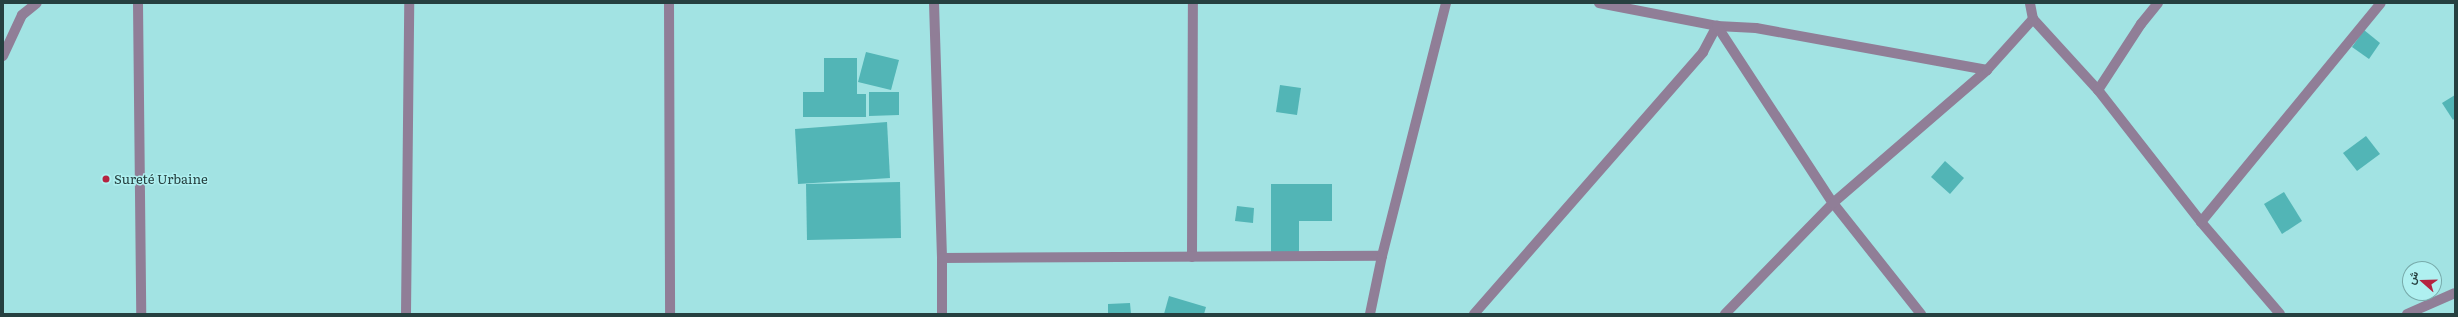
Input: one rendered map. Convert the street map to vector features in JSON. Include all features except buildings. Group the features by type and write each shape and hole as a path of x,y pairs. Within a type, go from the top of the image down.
{"street":[{"path":"3,56 22,15 37,3"},
{"path":"138,3 141,314"},
{"path":"406,314 409,3"},
{"path":"669,3 670,314"},
{"path":"934,3 942,258 942,314"},
{"path":"1192,257 1193,3"},
{"path":"1370,314 1382,256 1446,3"},
{"path":"1599,3 1717,26 1756,28 1987,70"},
{"path":"2030,3 2033,19 2098,90 2201,222 2280,314"},
{"path":"2098,90 2141,24 2158,3"},
{"path":"2201,222 2380,3"},
{"path":"1725,314 1833,203 1987,70 2033,19"},
{"path":"1717,26 1833,203 1921,314"},
{"path":"1474,314 1704,52 1717,26"},
{"path":"942,258 1382,256"},
{"path":"2407,314 2455,293"}],"place":[{"name":"Sureté Urbaine","path":"106,179"}]}
